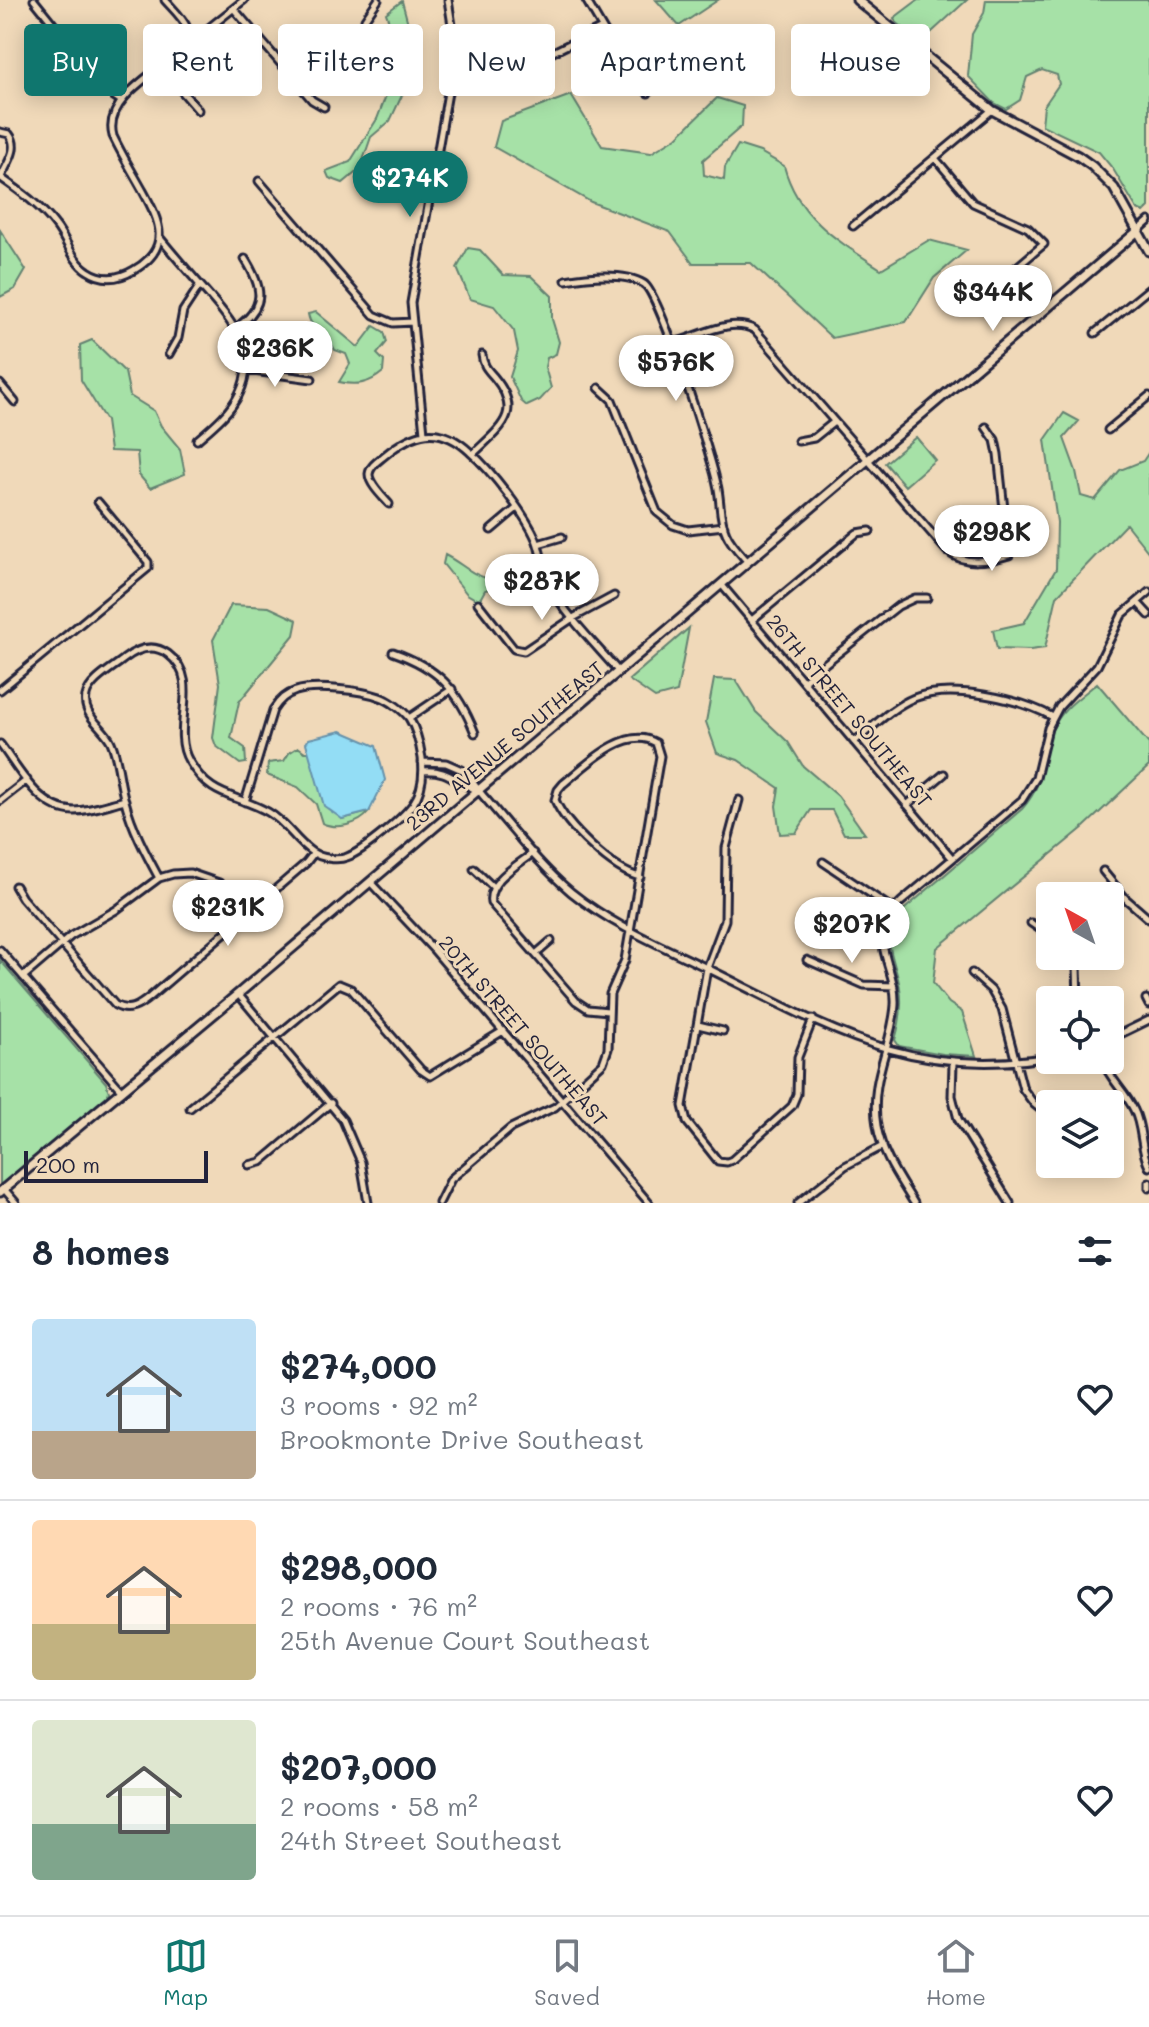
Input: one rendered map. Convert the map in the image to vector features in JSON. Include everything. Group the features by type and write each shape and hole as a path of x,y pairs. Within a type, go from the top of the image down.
{"street":[{"path":"34,0 108,92 121,101"},
{"path":"165,0 185,24"},
{"path":"214,24 244,0"},
{"path":"365,19 378,0"},
{"path":"448,0 452,24"},
{"path":"586,0 600,24"},
{"path":"857,0 992,110 1092,166 1114,188 1149,251"},
{"path":"234,9 312,100 324,107"},
{"path":"0,132 9,134 14,140 14,148 0,177 47,215 58,227 78,262 96,275 110,278 131,272 155,253 159,237 156,216 111,128 112,116 121,101 143,83"},
{"path":"186,96 198,110"},
{"path":"424,433 413,322 413,285 447,96"},
{"path":"853,226 992,110"},
{"path":"935,158 973,203 1028,228 1044,244 978,300"},
{"path":"259,181 374,315 393,323 413,322"},
{"path":"1139,230 1149,221"},
{"name":"23RD AVENUE SOUTHEAST","path":"2,1190 238,994 1139,230"},
{"path":"159,237 236,328 242,342 246,370 241,390 234,403 197,440"},
{"path":"236,328 253,313 259,301 257,282 245,259"},
{"path":"566,280 594,275 644,284 654,294 673,343 717,484 724,526 729,539 748,562"},
{"path":"169,354 178,338 183,311 200,285"},
{"path":"1095,333 1149,289"},
{"path":"673,343 733,325 750,327 947,551 955,558 967,561 1009,555 998,454 995,440 986,427"},
{"path":"473,454 499,428 509,408 508,396 483,364 482,355"},
{"path":"246,370 312,379"},
{"path":"0,384 15,402"},
{"path":"599,388 612,400 657,512 673,525 688,530 724,526"},
{"path":"1108,430 1149,396"},
{"path":"798,441 814,438 834,422"},
{"path":"389,504 370,479 369,473 373,465 398,444 424,433 449,437 473,454 517,508 538,544 548,582 573,618 619,671"},
{"path":"0,690 144,574 148,562 98,502"},
{"path":"491,530 517,508"},
{"path":"752,620 857,533 870,531"},
{"path":"538,544 562,537"},
{"name":"26TH STREET SOUTHEAST","path":"721,584 952,858"},
{"path":"914,1203 883,1146 876,1119 875,1098 894,1017 894,986 882,942 882,930 893,909 1026,795 1038,772 1045,737 1053,717 1063,701 1097,666 1116,623 1149,592"},
{"path":"478,603 508,642 520,651 529,649 573,618 614,596"},
{"path":"803,681 898,606 915,598 927,598"},
{"path":"1137,602 1149,615"},
{"path":"159,878 133,824 111,743 89,713 86,697 94,683 133,651 153,648 170,656 184,675 186,693 182,735 188,760 209,787 281,820 313,854 338,859 356,853 413,804 423,771 409,718 384,699 360,693 292,692 271,715 245,802"},
{"path":"393,652 424,664 452,689 475,733"},
{"path":"409,718 452,689"},
{"path":"854,742 904,703 936,692 956,692 1030,705 1053,717"},
{"path":"439,1203 451,1179 508,1130 549,1111 603,1063 608,1049 610,994 623,966 640,877 660,756 659,748 651,740 643,738 609,747 555,794 560,809 591,844 620,869 640,877"},
{"path":"0,744 42,798 59,809 78,811 125,800"},
{"path":"422,762 455,766 472,779 533,853 574,894 630,931 884,1050 953,1063 1036,1059"},
{"path":"423,771 446,772 478,790"},
{"path":"907,805 944,774"},
{"path":"0,801 27,780"},
{"path":"739,800 726,848 725,920 707,968 685,1093 684,1116 714,1157 723,1162 732,1160 792,1106 797,1094 798,1057 813,1019"},
{"path":"533,853 493,887 491,903 579,1004 588,1009 608,1011"},
{"path":"15,886 105,994 118,1007 125,1008 139,1006 150,997 313,854"},
{"path":"823,862 893,909"},
{"path":"474,869 493,887"},
{"path":"1103,871 1126,899 1149,919"},
{"path":"23,977 62,943 116,910 159,878 181,873 208,878 223,886 248,912"},
{"name":"20TH STREET SOUTHEAST","path":"370,882 433,949 649,1203"},
{"path":"1031,923 1036,926"},
{"path":"536,954 551,941"},
{"path":"0,950 122,1091"},
{"path":"807,960 859,984 894,986"},
{"path":"972,973 991,990 1002,1009 1026,1094 1036,1104"},
{"path":"190,1108 333,987 342,983 351,989 421,1070 430,1076 503,1031"},
{"path":"238,994 331,1103 354,1140 368,1203"},
{"path":"1124,1032 1149,1020"},
{"path":"698,1025 723,1031"},
{"path":"953,1063 952,1096 964,1134 1010,1203"},
{"path":"1108,1074 1136,1114 1142,1152 1149,1167"},
{"path":"249,1165 261,1162 331,1103"},
{"path":"798,1203 845,1166 883,1146"},
{"path":"2,1190 16,1203"}],"green space":[{"path":"656,0 718,0 682,24 677,24"},
{"path":"918,0 967,0 930,34 930,24 898,24 894,18"},
{"path":"986,0 1149,0 1149,207 1144,212 1137,209 1099,152 1042,125 1044,106 1059,84 1057,75 1042,70 1027,77 1020,100 1006,109 994,103 968,76 972,34 984,13"},
{"path":"402,1 408,24 390,24 386,13"},
{"path":"571,95 602,146 651,153 677,137 717,98 743,106 742,126 703,160 704,175 724,180 725,167 738,145 760,152 784,166 799,200 822,226 881,269 929,240 967,250 934,278 906,322 832,338 751,263 693,263 670,232 591,202 494,147 501,121"},
{"path":"386,96 402,96 390,121 371,137 360,169 343,183 329,178 326,171 350,162 377,119"},
{"path":"0,230 26,270 15,289 0,297"},
{"path":"468,248 480,250 503,275 531,276 552,296 552,319 559,342 556,354 547,358 545,367 551,388 540,400 527,406 521,401 510,377 518,351 514,331 494,306 470,299 457,268"},
{"path":"316,312 358,347 374,326 384,332 387,342 377,354 384,361 383,372 362,383 339,382 350,364 346,354 335,350 312,325 308,314"},
{"path":"92,340 125,372 130,396 154,411 161,426 180,449 185,474 150,488 139,475 137,452 110,451 106,421 81,380 80,345"},
{"path":"1064,413 1079,421 1064,438 1081,496 1095,500 1120,470 1143,461 1149,452 1149,553 1126,524 1057,596 1045,648 997,649 993,630 1024,623 1056,569 1057,522 1045,440"},
{"path":"916,437 935,460 905,486 885,463"},
{"path":"968,522 973,553 958,550 947,540"},
{"path":"445,555 471,572 490,579 493,588 485,590 479,601 467,594 443,564"},
{"path":"231,605 269,607 297,620 294,635 239,702 231,738 245,748 246,763 240,764 216,746 213,738 220,684 213,640"},
{"path":"689,628 677,692 655,698 629,680"},
{"path":"714,679 736,680 756,712 788,742 803,766 838,796 865,834 844,834 832,810 811,810 796,833 780,834 776,806 779,788 738,760 717,753 706,722"},
{"path":"1097,683 1149,744 1149,766 1084,827 937,948 933,983 949,1003 962,1012 976,1056 899,1046 895,1040 901,995 889,936 893,919 1022,809 1036,788 1048,739 1061,714"},
{"path":"298,747 309,752 342,819 369,812 353,823 340,826 322,823 316,804 298,787 267,775 268,763 284,761"},
{"path":"0,960 106,1083 109,1092 105,1099 0,1186"}],"water":[{"path":"341,731 376,746 385,780 369,812 342,819 324,806 306,743 309,739"}]}
